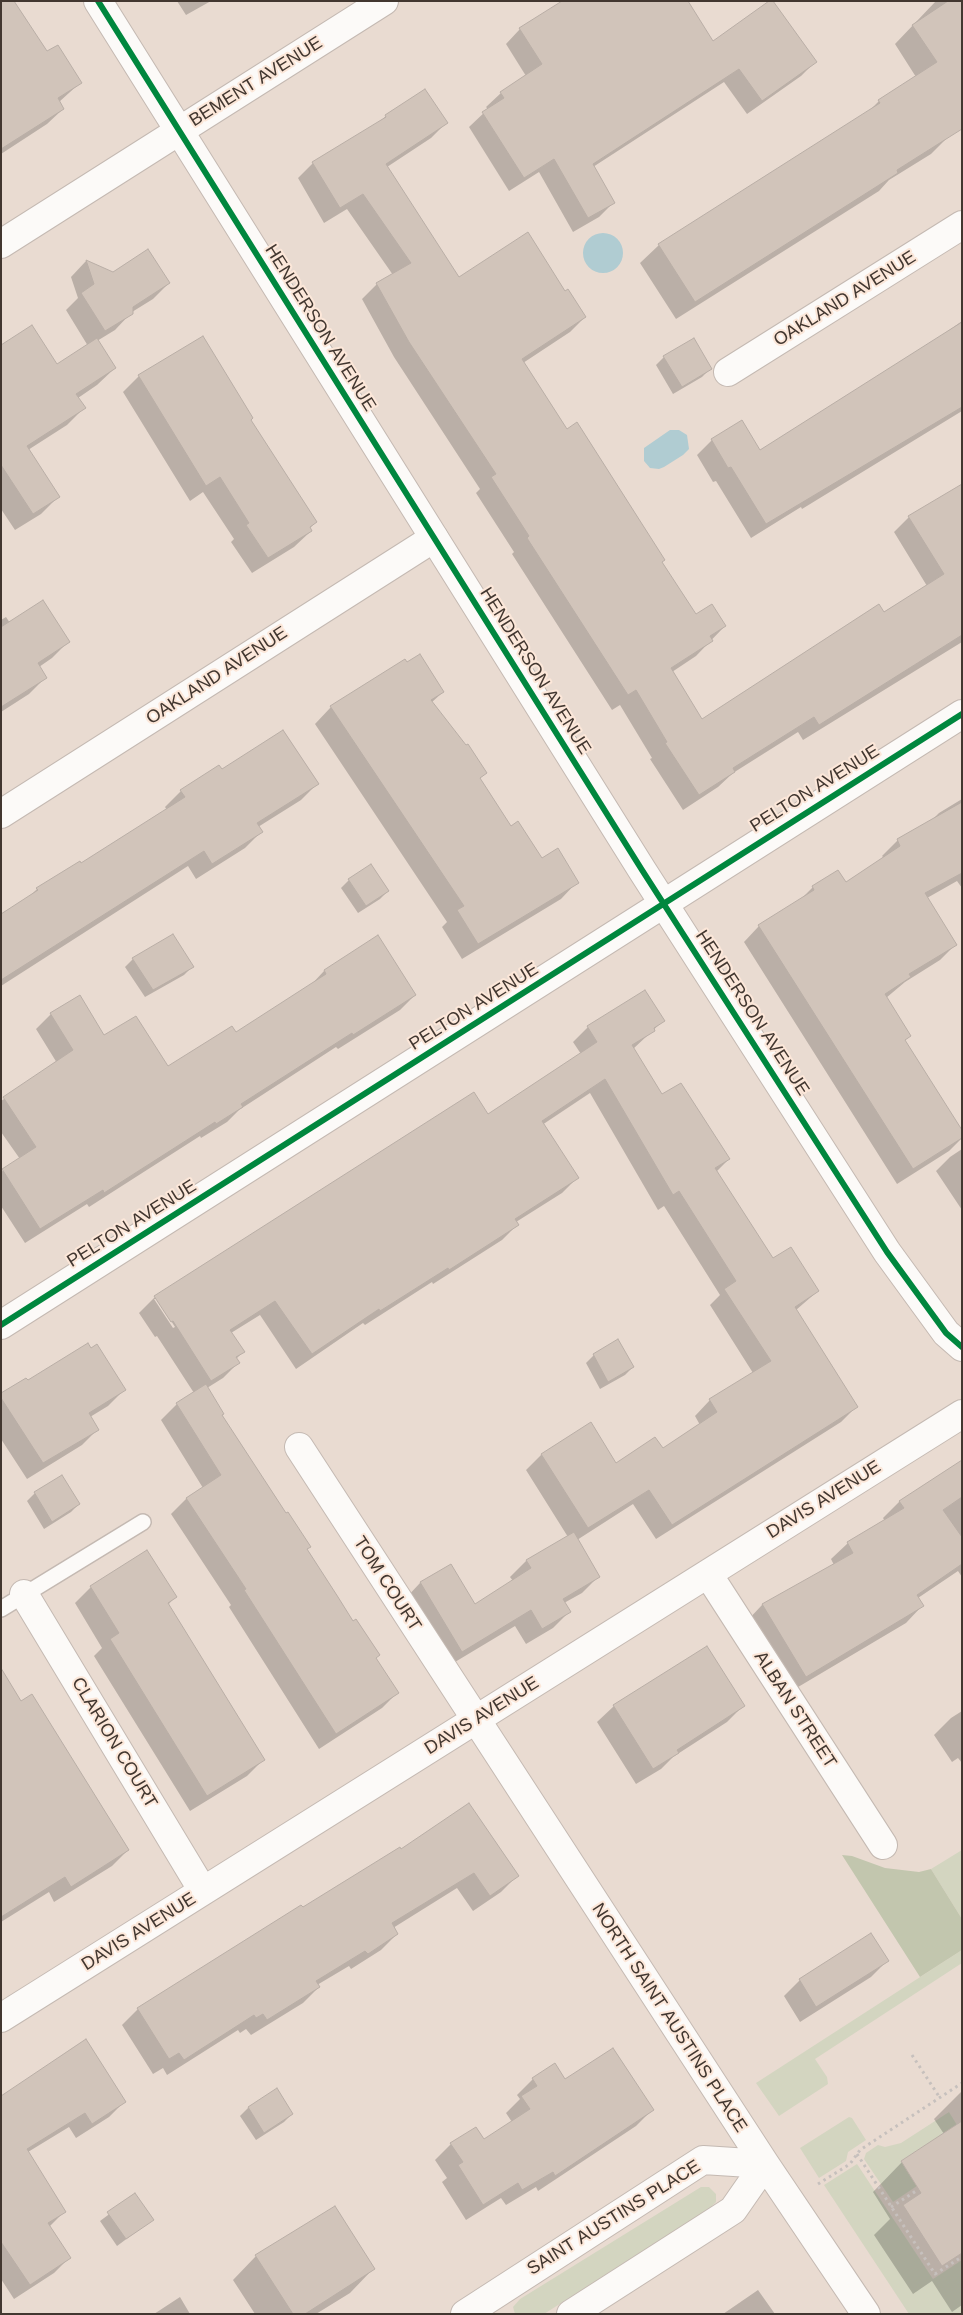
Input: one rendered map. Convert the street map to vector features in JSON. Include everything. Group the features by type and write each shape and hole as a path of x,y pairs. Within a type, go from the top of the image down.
{"street":[{"name":"HENDERSON AVENUE","path":"98,1 664,904 887,1252 946,1333 962,1347"},
{"name":"BEMENT AVENUE","path":"1,244 384,1"},
{"name":"OAKLAND AVENUE","path":"728,372 962,225"},
{"name":"OAKLAND AVENUE","path":"1,814 434,538"},
{"name":"PELTON AVENUE","path":"1,1325 962,714"},
{"name":"DAVIS AVENUE","path":"1,2018 962,1414"},
{"name":"TOM COURT","path":"300,1447 475,1720"},
{"name":"ALBAN STREET","path":"708,1574 883,1846"},
{"name":"CLARION COURT","path":"24,1594 203,1891"},
{"name":"NORTH SAINT AUSTINS PLACE","path":"475,1720 765,2164 866,2314"},
{"name":"SAINT AUSTINS PLACE","path":"465,2314 497,2305 703,2160 765,2164"},
{"path":"571,2314 733,2210 765,2164"}],"lane":[{"path":"1,1609 143,1522"}],"path":[{"path":"912,2055 940,2098"},
{"path":"818,2184 850,2164 860,2150 962,2083"},
{"path":"857,2154 935,2274 960,2258"},
{"path":"891,2208 916,2192"}],"green space":[{"path":"962,1850 961,1873 962,1919 931,1869"},
{"path":"842,1855 852,1856 885,1868 919,1872 931,1869 962,1919 962,1950 920,1977"},
{"path":"962,1950 962,1963 815,2059 827,2077 828,2084 779,2116 756,2083"},
{"path":"949,2112 957,2125 901,2161 917,2186 893,2202 864,2159 866,2153 878,2145 885,2147 901,2143"},
{"path":"849,2117 852,2118 866,2140 848,2152 846,2161 819,2178 800,2148"},
{"path":"857,2164 933,2279 962,2260 962,2314 909,2314 824,2185"},
{"path":"701,2187 709,2187 716,2194 716,2202 709,2209 544,2314 515,2314 513,2307 520,2299"}],"water":[{"path":"603,233 617,239 623,253 617,267 603,273 589,267 583,253 589,239"},
{"path":"670,430 679,430 687,435 689,449 664,467 659,469 650,468 644,461 644,448"}],"building":[{"path":"1,1 14,1 47,51 58,45 82,83 58,98 64,109 1,149"},
{"path":"562,1 688,1 713,41 769,1 773,1 817,62 762,101 739,69 593,164 615,203 588,218 554,159 524,178 482,112 504,98 500,92 542,64 519,28"},
{"path":"948,1 962,1 962,129 897,170 898,173 695,302 658,244 880,103 878,100 937,62 912,25"},
{"path":"425,89 448,123 386,164 459,277 528,232 565,291 568,289 586,317 522,359 567,429 577,422 665,560 662,562 696,614 712,604 726,626 710,636 713,641 671,668 702,719 879,604 884,612 944,574 908,516 962,484 962,635 819,725 814,717 733,768 735,772 699,795 665,743 667,742 636,690 628,695 527,538 529,536 491,477 496,474 409,342 376,283 411,263 363,194 340,208 312,162 386,117 385,115"},
{"path":"148,249 170,283 133,307 133,314 105,331 81,293 94,284 86,260 113,272"},
{"path":"962,322 962,407 766,524 731,467 728,468 711,439 742,420 760,450"},
{"path":"32,325 57,364 97,338 116,368 76,394 86,408 27,446 60,497 33,514 1,465 1,345"},
{"path":"203,336 253,418 251,420 317,522 310,527 312,531 268,558 246,525 249,523 220,477 206,486 138,375"},
{"path":"694,338 712,369 682,387 663,356"},
{"path":"43,600 70,642 38,663 47,678 1,707 1,627"},
{"path":"420,654 444,692 431,700 466,745 468,744 487,773 480,778 511,826 518,821 542,858 558,848 579,883 478,944 457,910 464,906 330,706 405,659 407,662"},
{"path":"283,730 319,784 257,823 263,832 212,864 204,851 1,980 1,914 38,890 36,888 80,861 81,863 185,797 180,790 219,765 222,769"},
{"path":"962,802 962,873 925,893 957,945 909,974 911,977 885,994 911,1036 905,1040 962,1130 962,1138 913,1169 758,925 814,890 812,886 838,870 846,882 900,846 897,839"},
{"path":"371,864 389,891 366,906 348,879"},
{"path":"173,934 194,967 153,990 132,958"},
{"path":"378,935 416,995 353,1035 352,1033 241,1104 243,1107 216,1124 215,1122 104,1193 103,1190 40,1229 2,1169 36,1147 3,1097 73,1050 50,1013 80,995 104,1035 136,1016 168,1066 232,1026 236,1032 326,974 324,970"},
{"path":"645,990 665,1021 654,1028 655,1031 632,1045 662,1094 681,1083 730,1159 715,1168 773,1258 791,1247 819,1291 795,1307 858,1407 672,1525 649,1490 588,1528 541,1454 591,1422 616,1463 655,1437 663,1448 717,1412 709,1399 771,1361 724,1289 736,1281 679,1191 673,1195 605,1079 542,1121 579,1178 515,1219 519,1225 449,1270 448,1268 380,1311 379,1309 312,1354 275,1301 230,1330 245,1352 236,1357 240,1363 211,1381 173,1321 171,1322 154,1296 474,1092 488,1114 597,1042 587,1026"},
{"path":"618,1339 634,1367 608,1382 593,1354"},
{"path":"88,1343 91,1348 97,1344 126,1390 89,1413 99,1430 43,1463 1,1398 1,1393 26,1378 28,1380"},
{"path":"206,1384 224,1414 222,1415 286,1513 288,1512 311,1547 307,1549 353,1621 356,1619 380,1655 376,1658 399,1693 336,1734 244,1590 246,1589 186,1498 221,1475 176,1403"},
{"path":"962,1460 962,1497 943,1510 962,1537 962,1564 917,1595 924,1606 806,1677 762,1604 853,1553 847,1542 904,1508 899,1501"},
{"path":"62,1475 80,1504 52,1522 34,1492"},
{"path":"574,1532 600,1577 563,1599 571,1612 542,1629 531,1610 462,1652 420,1582 451,1564 475,1604 531,1568 526,1560"},
{"path":"147,1550 177,1597 168,1603 265,1760 207,1796 110,1639 119,1633 90,1586"},
{"path":"707,1646 745,1706 677,1750 679,1753 653,1769 613,1705"},
{"path":"1,1668 21,1701 32,1694 129,1850 71,1887 65,1877 1,1917"},
{"path":"469,1803 519,1876 490,1896 474,1873 392,1923 398,1934 368,1954 365,1951 316,1981 320,1987 267,2020 263,2014 256,2018 254,2015 184,2060 179,2053 169,2059 137,2008 301,1905 303,1907 400,1847 401,1849"},
{"path":"871,1933 889,1961 816,2007 799,1979"},
{"path":"86,2039 126,2102 92,2124 85,2113 27,2149 66,2212 48,2223 71,2258 30,2285 1,2242 1,2096"},
{"path":"613,2048 654,2110 555,2176 553,2172 522,2190 518,2183 483,2205 458,2165 463,2162 450,2143 476,2127 484,2139 530,2109 521,2096 537,2086 532,2078 555,2063 565,2079"},
{"path":"277,2088 293,2114 264,2133 248,2107"},
{"path":"962,2121 962,2253 942,2266 903,2205 921,2193 901,2161"},
{"path":"135,2193 154,2220 126,2239 107,2212"},
{"path":"335,2206 375,2269 305,2314 293,2314 255,2255"}],"cycle path":[{"path":"98,1 642,870 887,1252 946,1333 962,1347"},
{"path":"1,1325 962,714"}]}
